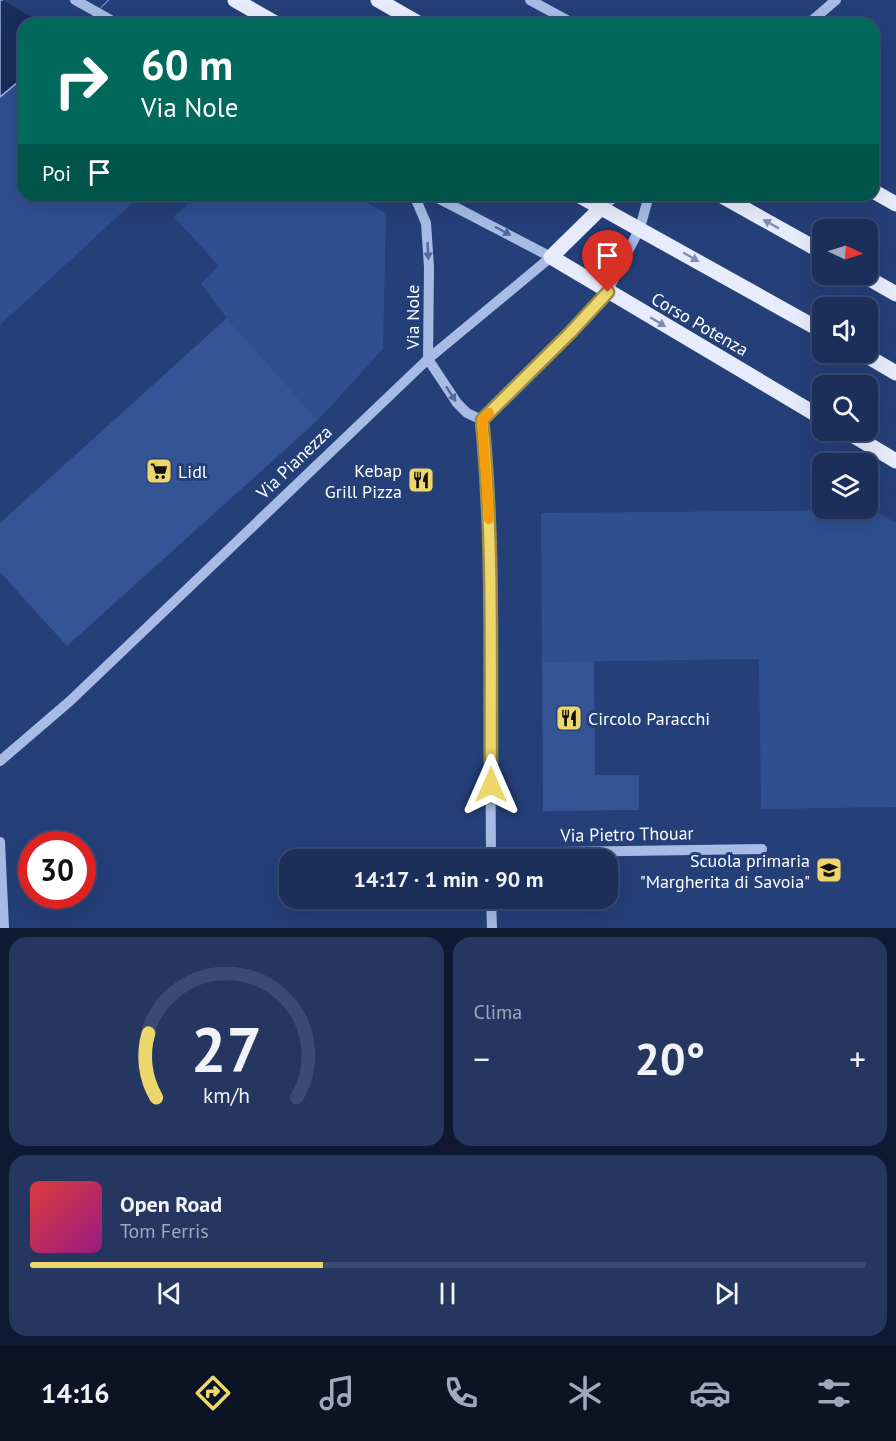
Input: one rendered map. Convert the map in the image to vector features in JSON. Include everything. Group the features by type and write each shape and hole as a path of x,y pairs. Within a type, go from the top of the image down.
{"main road":[{"path":"235,0 266,18"},
{"path":"378,0 410,18"},
{"path":"879,194 896,204"},
{"path":"590,201 812,325"},
{"path":"731,201 812,246"},
{"name":"Via Pianezza","path":"550,256 602,207"},
{"name":"Corso Potenza","path":"550,256 812,412"},
{"path":"878,284 896,294"},
{"path":"878,362 896,373"},
{"path":"862,441 896,461"}],"street":[{"path":"75,0 107,18"},
{"path":"530,0 563,18"},
{"path":"815,18 836,0"},
{"name":"Via Nole","path":"417,201 426,223 428,359 457,403 467,413 482,420"},
{"name":"Corso Potenza","path":"444,201 550,256"},
{"name":"Via Pianezza","path":"602,207 610,201"},
{"path":"491,849 488,480 482,420 608,292 640,228 647,201"},
{"name":"Via Pianezza","path":"0,760 70,701 428,359 550,256"},
{"path":"0,842 4,928"},
{"name":"Via Pietro Thouar","path":"618,853 762,849"},
{"path":"492,909 492,928"}],"shaded area":[{"path":"0,0 108,0 90,18 18,18 18,82 0,97"},
{"path":"18,82 18,201 134,201 0,325 0,97"},
{"path":"191,201 363,201 386,213 383,349 318,420 227,318 201,284 219,266 174,217"},
{"path":"812,511 812,519 878,519 878,513 896,523 896,807 761,809 759,659 542,662 541,513"}],"pier":[{"path":"2,0 108,0 90,18 34,18"}],"building":[{"name":"Lidl","path":"227,318 318,420 67,646 0,572 0,523"},
{"name":"Circolo Paracchi","path":"594,661 595,775 639,775 639,810 543,811 542,662"}],"slow traffic":[{"path":"489,413 482,420 489,519"}],"place":[{"name":"Lidl","path":"159,471"},
{"name":"Kebap Grill Pizza","path":"421,480"},
{"name":"Circolo Paracchi","path":"569,718"},
{"name":"Scuola primaria \"Margherita di Savoia\"","path":"829,870"}],"route":[{"path":"491,785 488,480 482,420 608,292"}]}
